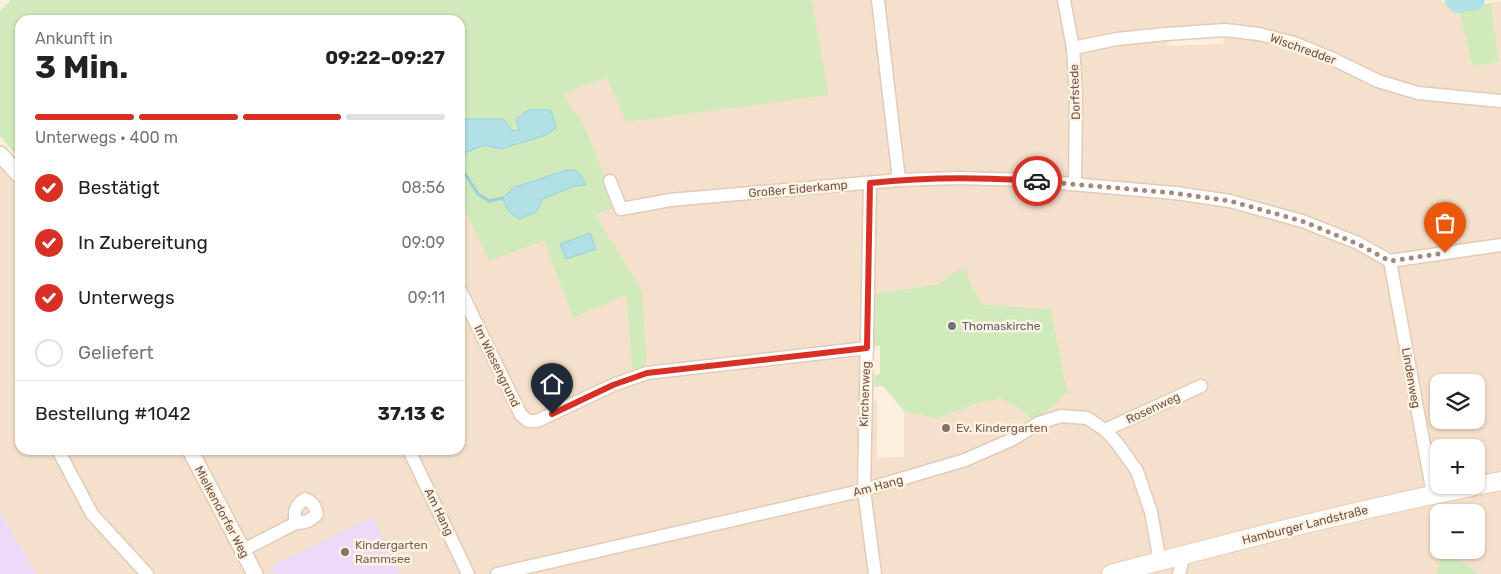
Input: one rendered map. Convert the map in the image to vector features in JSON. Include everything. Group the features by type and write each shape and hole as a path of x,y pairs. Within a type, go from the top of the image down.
{"main road":[{"name":"Hamburger Landstraße","path":"1485,484 1501,481"},
{"name":"Hamburger Landstraße","path":"1110,574 1433,494"}],"street":[{"path":"878,0 899,180"},
{"name":"Dorfstede","path":"1064,0 1072,48 1076,95 1075,184"},
{"name":"Wischredder","path":"1072,48 1118,39 1166,34 1225,30 1259,34 1294,43 1378,80 1418,93 1500,101"},
{"path":"0,154 15,170"},
{"name":"Großer Eiderkamp","path":"610,181 621,209 670,200 899,180 957,178 1025,180 1174,193 1230,201 1302,221 1358,244 1390,261"},
{"name":"Kirchenweg","path":"870,183 864,490 875,574"},
{"path":"1390,261 1501,245"},
{"name":"Lindenweg","path":"1390,261 1430,478"},
{"name":"Im Wiesengrund","path":"465,300 521,415 528,421 537,421 613,385 647,373 867,348"},
{"name":"Rosenweg","path":"1105,430 1201,386"},
{"name":"Am Hang","path":"497,574 864,490 965,460 1011,440 1039,423 1061,416 1087,418 1105,430 1137,471 1151,512 1160,562"},
{"path":"61,455 92,514 146,574"},
{"name":"Mielkendorfer Weg","path":"193,455 255,574"},
{"name":"Am Hang","path":"411,455 468,574"},
{"path":"243,550 296,523"},
{"path":"1179,574 1184,555"}],"shaded area":[{"path":"812,0 1441,0 1458,7 1471,65 1499,62 1491,3 1501,1 1501,574 1479,574 1458,559 1485,559 1485,504 1430,504 1430,559 1441,559 1436,574 37,574 0,512 0,168 15,184 15,455 465,455 465,211 489,261 544,241 573,318 626,295 633,376 642,290 595,215 611,209 582,121 569,104 564,93 607,78 829,95","holes":["1225,31 1223,44 1167,46 1166,34","954,272 972,288 984,305 1032,421 1016,406 1001,399 978,403 937,419 904,411 904,457 877,458 877,402 871,397 874,294 939,284"]},
{"path":"0,512 37,574 0,574"},
{"name":"Kindergarten Rammsee","path":"373,517 399,574 275,574 271,566"}],"green space":[{"path":"11,0 812,0 829,95 626,122 607,78 564,93 569,104 582,121 614,200 611,209 595,215 642,290 647,373 633,377 626,295 573,318 544,241 489,261 465,211 465,153 484,145 501,149 546,135 520,130 513,131 503,119 465,119 465,15 15,15 15,154 0,136 0,11","holes":["581,175 585,185 574,186 543,199"]},
{"path":"1491,3 1499,62 1472,66 1458,7"},
{"path":"966,269 972,288 984,305 1051,309 1067,393 1033,421 1016,406 1001,399 978,403 937,419 904,411 883,386 874,387 875,375 880,374 880,346 872,346 874,294 939,284 954,272"},
{"path":"1441,559 1458,559 1479,574 1436,574"}],"water":[{"path":"528,110 551,110 556,128 546,135 501,149 484,145 465,153 465,119 503,119 513,131 520,130 516,120"},
{"path":"567,170 575,170 581,175 586,185 574,186 543,199 536,212 519,219 509,212 502,198 515,187"},
{"path":"590,233 596,249 566,259 560,244"}],"waterway":[{"path":"1455,0 1458,3 1475,0"},
{"path":"465,174 478,194 489,201 502,198"}],"way so far":[{"path":"1037,181 1174,193 1230,201 1302,221 1358,244 1390,261 1445,253"}],"place":[{"name":"Thomaskirche","path":"952,326"},
{"name":"Ev. Kindergarten","path":"946,428"},
{"name":"Kindergarten Rammsee","path":"345,552"}],"route":[{"path":"552,414 613,385 647,373 867,348 870,183 957,178 1037,181"}]}
